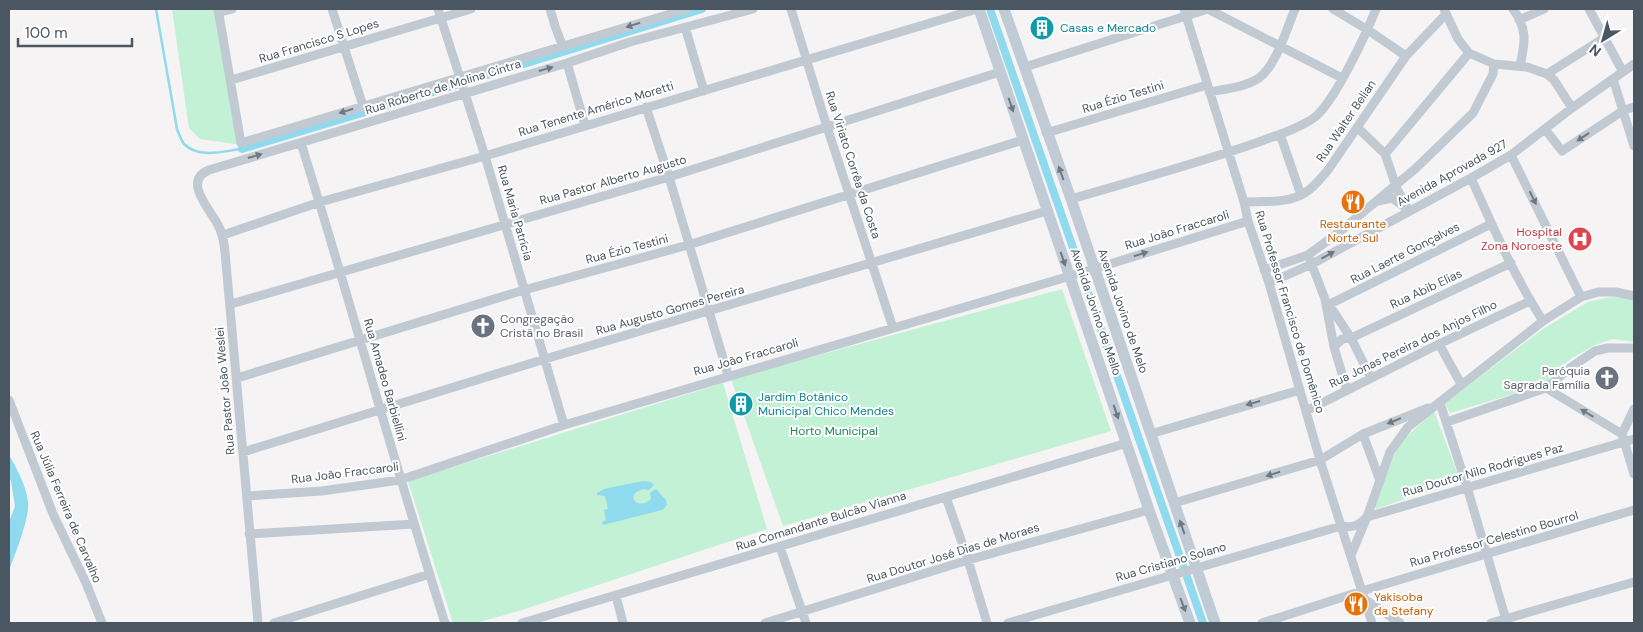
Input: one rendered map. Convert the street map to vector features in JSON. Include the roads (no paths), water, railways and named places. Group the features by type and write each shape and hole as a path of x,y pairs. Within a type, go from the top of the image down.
{"main road":[{"name":"Avenida Jovino de Mello","path":"978,9 1149,510 1175,574 1190,623"},
{"name":"Avenida Jovino de Melo","path":"1004,9 1046,133 1071,199 1174,503 1194,568 1215,623"}],"street":[{"path":"231,80 218,11 232,9"},
{"path":"332,9 363,106"},
{"name":"Rua Francisco S Lopes","path":"231,80 344,47 439,13 471,9"},
{"path":"550,9 564,47"},
{"name":"Rua Roberto de Molina Cintra","path":"208,170 301,143 564,47 682,9"},
{"name":"Rua Roberto de Molina Cintra","path":"231,80 241,144 363,106 567,63 630,42 753,9"},
{"name":"Rua Viriato Corrêa da Costa","path":"792,9 827,126 893,328"},
{"name":"Rua Tenente Américo Moretti","path":"222,235 320,202 485,156 978,9"},
{"path":"1025,68 1185,12 1208,9 1342,78"},
{"name":"Rua Ézio Testini","path":"1046,133 1208,88 1244,84 1258,79 1269,68 1295,9"},
{"path":"1333,9 1406,56"},
{"path":"1071,199 1228,152 1280,134 1315,117 1330,99 1342,78 1368,30 1376,9"},
{"path":"1513,9 1525,30 1525,45 1520,66"},
{"path":"1519,20 1544,9"},
{"path":"1591,9 1604,38 1623,72"},
{"path":"1445,11 1458,39 1469,53 1494,64 1520,66 1547,74 1554,80 1572,108"},
{"name":"Rua Walter Belian","path":"1301,195 1328,170 1406,56 1445,11"},
{"name":"Rua Professor Francisco de Domênico","path":"1185,12 1244,202 1248,221 1320,460 1372,623"},
{"name":"Rua Maria Patrícia","path":"439,13 485,156 564,425"},
{"path":"685,28 704,91"},
{"path":"1547,74 1604,38"},
{"path":"1385,154 1469,53"},
{"path":"567,63 584,125"},
{"path":"1264,270 1310,259 1338,233 1415,169 1473,113 1493,74 1494,64"},
{"name":"Avenida Aprovada 927","path":"1268,284 1310,259 1471,178 1511,155 1572,108 1634,64"},
{"name":"Rua Pastor Alberto Augusto","path":"230,304 669,177 1000,72"},
{"path":"1613,78 1634,146"},
{"path":"646,107 669,177 728,375"},
{"path":"1545,129 1562,151 1624,110 1634,107"},
{"path":"1358,128 1385,154 1396,185 1409,210"},
{"path":"1244,202 1268,201 1301,195 1280,134"},
{"name":"Rua Ézio Testini","path":"236,378 524,290 688,245 1023,140"},
{"name":"Rua Amadeo Barbiellini","path":"301,143 361,340 400,480 445,623"},
{"path":"1511,155 1582,297"},
{"name":"Rua Pastor João Weslei","path":"208,170 202,173 196,180 197,188 222,235 230,304 258,623"},
{"path":"1471,178 1511,264 1530,301 1543,321"},
{"path":"1376,201 1392,198 1409,210"},
{"name":"Rua Augusto Gomes Pereira","path":"243,452 545,359 1047,211"},
{"name":"Rua João Fraccaroli","path":"246,496 322,491 400,480 564,425 728,375 1069,276 1248,221"},
{"name":"Rua Laerte Gonçalves","path":"1327,304 1492,224"},
{"path":"1310,259 1327,304 1334,347 1347,390"},
{"name":"Rua Abib Elias","path":"1334,347 1342,339 1351,338 1511,264"},
{"path":"1351,555 1367,517 1390,452 1408,427 1543,321 1582,297 1598,292 1616,292 1634,296"},
{"name":"Rua Jonas Pereira dos Anjos Filho","path":"1306,411 1439,344 1530,301"},
{"path":"1327,304 1351,338 1371,378"},
{"path":"1439,344 1461,384"},
{"path":"1447,422 1546,388 1595,351 1608,348 1634,348"},
{"path":"1546,388 1623,438"},
{"path":"1150,434 1300,390"},
{"name":"Rua Júlia Ferreira de Carvalho","path":"9,400 53,514 86,583 102,623"},
{"path":"1440,403 1467,487 1506,621"},
{"path":"1174,503 1320,460 1363,434 1440,403"},
{"path":"1634,409 1623,438 1634,474"},
{"path":"1363,434 1380,481"},
{"name":"Rua Doutor Nilo Rodrigues Paz","path":"1341,526 1351,528 1358,526 1367,517 1623,438 1634,439"},
{"name":"Rua Comandante Bulcão Vianna","path":"522,623 1127,443"},
{"path":"946,497 987,623"},
{"name":"Rua Doutor José Dias de Moraes","path":"765,623 968,560 1149,510"},
{"name":"Rua Professor Celestino Bourrol","path":"1262,623 1363,595 1486,554 1634,510"},
{"path":"249,534 414,524"},
{"name":"Rua Cristiano Solano","path":"1008,623 1341,526"},
{"path":"780,547 806,623"},
{"path":"274,623 430,574"},
{"path":"1491,623 1506,621 1634,582"},
{"path":"1363,595 1400,623"},
{"path":"616,596 623,623"}],"water":[{"path":"9,455 23,483 28,509 22,536 9,570 9,522 15,506 9,478"},
{"path":"643,481 651,482 654,485 649,490 643,489 635,493 633,498 637,503 648,502 651,499 650,493 656,489 666,500 667,505 662,510 603,525 602,522 606,520 604,510 608,509 605,496 597,495 597,493 604,489"}],"waterway":[{"path":"156,9 177,129 184,144 190,149 204,153 242,149"},
{"path":"468,81 702,9"},
{"path":"990,9 1079,265"},
{"path":"242,149 456,85"},
{"path":"1089,295 1203,623"}],"place":[{"name":"Casas e Mercado","path":"1042,28"},
{"name":"Restaurante Norte Sul","path":"1353,202"},
{"name":"Hospital Zona Noroeste","path":"1580,239"},
{"name":"Congregação Cristã no Brasil","path":"483,326"},
{"name":"Paróquia Sagrada Família","path":"1607,378"},
{"name":"Jardim Botânico Municipal Chico Mendes","path":"741,404"},
{"name":"Yakisoba da Stefany","path":"1356,604"}],"park label":[{"name":"Horto Municipal","path":"834,431"}]}
